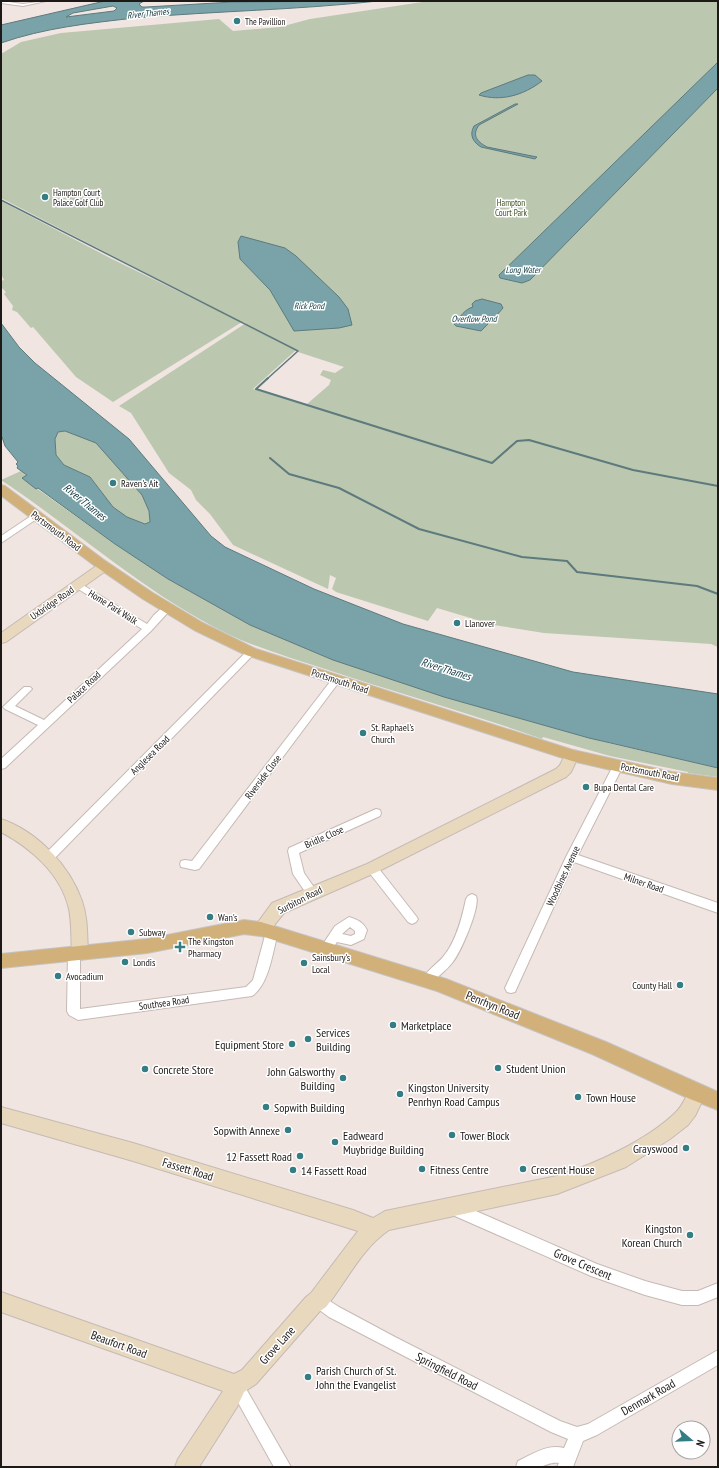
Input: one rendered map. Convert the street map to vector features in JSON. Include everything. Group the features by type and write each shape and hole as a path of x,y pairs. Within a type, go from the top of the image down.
{"main road":[{"name":"Portsmouth Road","path":"1,490 103,566 167,608 218,637 252,652 572,755 672,778 718,784"},
{"path":"1,961 147,946 244,927 267,930"},
{"name":"Penrhyn Road","path":"267,930 330,943 428,980 599,1048 697,1093 718,1101"}],"street":[{"path":"1,2 21,5 44,1"},
{"path":"1,540 37,516"},
{"name":"Uxbridge Road","path":"1,639 103,566"},
{"name":"Home Park Walk","path":"78,585 148,629"},
{"name":"Palace Road","path":"1,765 148,629 167,608"},
{"name":"Anglesea Road","path":"48,858 252,652"},
{"name":"Riverside Close","path":"185,864 195,866 336,680"},
{"path":"27,689 5,709 44,724"},
{"name":"Surbiton Road","path":"267,930 278,908 372,868 561,773 566,768 572,755"},
{"name":"Woodbines Avenue","path":"511,988 571,857 618,766"},
{"name":"Bridle Close","path":"312,893 299,874 293,851 376,813"},
{"path":"1,826 14,832 48,858 66,882 73,896 79,926 77,953"},
{"name":"Milner Road","path":"571,857 718,908"},
{"path":"372,868 412,919"},
{"path":"428,980 434,970 449,959 469,915 472,899"},
{"name":"Southsea Road","path":"77,953 73,1010 78,1015 248,992 254,988 258,982 267,930"},
{"path":"374,1228 385,1221 557,1185 619,1161 664,1133 682,1119 689,1110 697,1093"},
{"name":"Fassett Road","path":"1,1115 140,1154 353,1219 374,1228"},
{"name":"Grove Crescent","path":"452,1208 596,1271 645,1288 682,1298 698,1298 718,1290"},
{"name":"Grove Lane","path":"186,1467 230,1400 236,1385 248,1377 313,1304 319,1301 328,1285 374,1228"},
{"name":"Springfield Road","path":"319,1301 334,1312 432,1364 556,1427 577,1435"},
{"name":"Beaufort Road","path":"1,1302 236,1385"},
{"name":"Denmark Road","path":"577,1435 592,1430 718,1357"},
{"path":"236,1385 283,1467"},
{"path":"524,1467 547,1454 557,1453 566,1462 577,1435"}],"green space":[{"name":"Hampton Court Park","path":"429,1 718,1 718,647 711,644 544,633 494,625 437,608 428,621 336,592 332,589 336,578 330,575 328,589 233,545 210,514 196,500 191,490 169,473 131,413 119,406 246,323 242,322 113,402 76,377 33,327 31,328 17,312 12,310 13,306 4,294 6,292 1,287 1,281 4,280 1,274 1,201 112,259 229,316 1,198 1,54 21,42 61,33 219,19 233,31 280,27 310,19","holes":["295,351 344,367 335,373 323,370 320,375 331,380 329,385 307,404 253,389"]},
{"name":"Raven's Ait","path":"65,431 96,442 142,495 149,511 150,522 146,524 127,517 113,507 90,477 64,465 56,455 55,439 58,432"},
{"path":"21,471 27,475 22,478 115,544 168,579 250,625 333,660 444,697 608,743 718,768 718,777 688,773 610,756 543,737 542,739 488,720 293,659 241,640 209,624 147,586 31,500 1,480"}],"water":[{"name":"River Thames","path":"105,1 144,1 139,4 142,7 146,7 233,2 378,1 135,18 50,30 34,33 1,43 1,25","holes":["113,6 117,8 114,11 66,17 73,13"]},
{"name":"Long Water","path":"718,62 718,88 530,280 522,283 500,278 499,275"},
{"path":"528,75 535,75 542,81 528,90 512,96 496,98 479,95 481,93"},
{"path":"515,104 518,104 479,125 476,132 476,138 487,147 537,157 535,159 481,147 473,138 472,132 474,126"},
{"name":"Rick Pond","path":"241,236 285,248 296,256 339,297 348,309 352,325 339,328 294,331 270,290 240,259 238,242"},
{"name":"Overflow Pond","path":"482,299 501,304 503,308 496,316 486,319 488,324 481,331 456,326 454,324 465,311 473,307 472,304 475,301"},
{"name":"River Thames","path":"1,323 19,347 35,363 129,439 211,536 225,547 314,589 403,624 573,672 718,694 718,768 589,738 444,697 333,660 250,625 168,579 115,544 38,488 36,489 22,478 27,475 17,468 18,466 16,464 18,462 5,446 1,434","holes":["65,431 96,443 142,495 149,511 150,522 145,524 127,517 113,507 90,477 64,465 56,455 55,439 58,432"]}],"waterway":[{"path":"1,200 298,351 267,379"},
{"path":"268,378 256,389 492,463 517,441 529,440 633,470 718,486"},
{"path":"270,458 289,474 339,488 419,529 522,557 567,561 577,572 697,586 718,594"}],"place":[{"name":"The Pavillion","path":"237,21"},
{"name":"Hampton Court Palace Golf Club","path":"45,197"},
{"name":"Raven's Ait","path":"113,483"},
{"name":"Llanover","path":"457,623"},
{"name":"St. Raphael's Church","path":"363,733"},
{"name":"Bupa Dental Care","path":"586,787"},
{"name":"Wan's","path":"210,917"},
{"name":"Subway","path":"131,932"},
{"name":"The Kingston Pharmacy","path":"180,947"},
{"name":"Londis","path":"125,962"},
{"name":"Sainsbury's Local","path":"304,963"},
{"name":"Avocadium","path":"58,976"},
{"name":"County Hall","path":"680,985"},
{"name":"Marketplace","path":"393,1025"},
{"name":"Services Building","path":"308,1039"},
{"name":"Equipment Store","path":"292,1044"},
{"name":"Student Union","path":"498,1068"},
{"name":"Concrete Store","path":"145,1069"},
{"name":"John Galsworthy Building","path":"343,1078"},
{"name":"Kingston University Penrhyn Road Campus","path":"400,1094"},
{"name":"Town House","path":"578,1097"},
{"name":"Sopwith Building","path":"266,1107"},
{"name":"Sopwith Annexe","path":"288,1130"},
{"name":"Tower Block","path":"452,1135"},
{"name":"Eadweard Muybridge Building","path":"335,1142"},
{"name":"Grayswood","path":"686,1148"},
{"name":"12 Fassett Road","path":"300,1156"},
{"name":"Fitness Centre","path":"422,1169"},
{"name":"Crescent House","path":"523,1169"},
{"name":"14 Fassett Road","path":"293,1170"},
{"name":"Kingston Korean Church","path":"690,1235"},
{"name":"Parish Church of St. John the Evangelist","path":"308,1377"}]}
